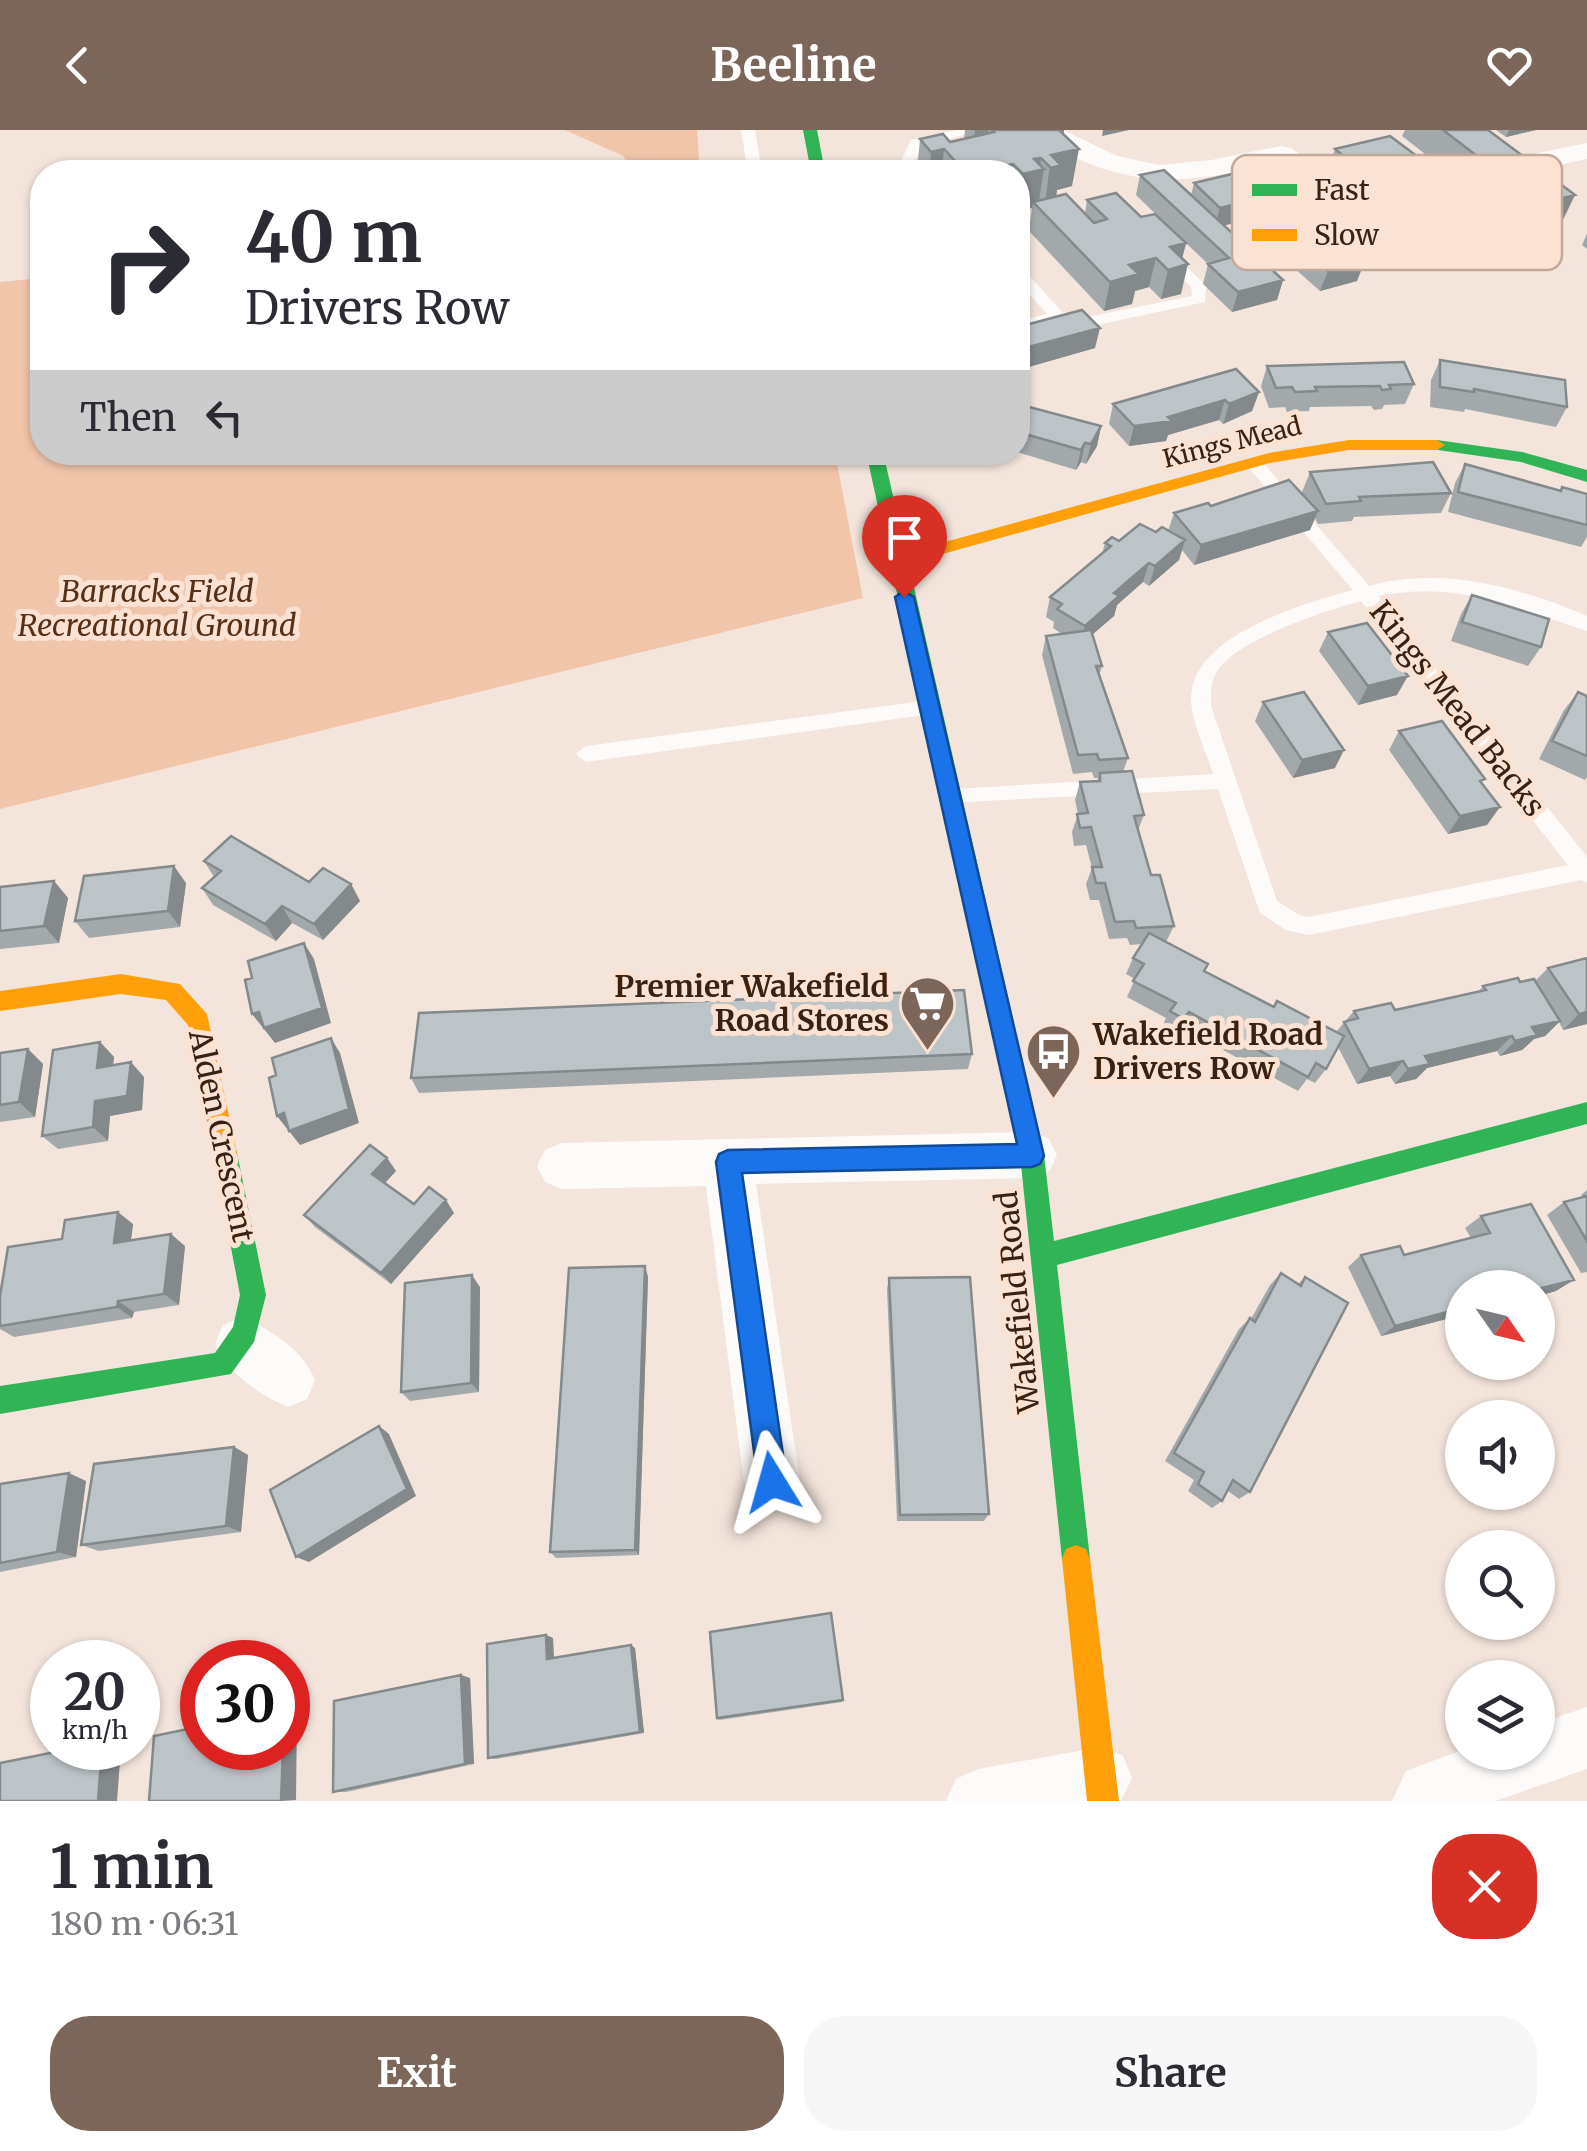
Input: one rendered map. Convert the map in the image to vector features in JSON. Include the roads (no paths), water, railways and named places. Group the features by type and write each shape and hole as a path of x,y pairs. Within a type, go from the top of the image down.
{"street":[{"path":"810,130 816,160"},
{"path":"1042,130 1113,167 1132,172 1189,174 1232,165"},
{"name":"Kings Mead","path":"896,561 1254,462 1316,449 1379,444 1448,446 1532,460 1587,476"},
{"name":"Wakefield Road","path":"877,465 1032,1156 1102,1789"},
{"name":"Alden Crescent","path":"0,1001 108,987 161,986 184,999 199,1021 253,1295 252,1314 242,1344"},
{"path":"1043,1256 1587,1113"},
{"path":"562,1166 1032,1156"},
{"path":"728,1162 772,1482"},
{"path":"0,1400 222,1365 242,1344 288,1380"},
{"path":"1424,1801 1428,1792 1587,1738"},
{"path":"978,1801 1102,1789"}],"lane":[{"path":"748,130 753,160"},
{"path":"908,160 916,143 984,131"},
{"path":"1030,225 1082,214"},
{"path":"1030,324 1057,316 1087,322 1200,299 1198,286 1158,246"},
{"path":"1030,286 1057,316"},
{"name":"Kings Mead Backs","path":"1254,462 1366,594 1586,871 1309,926 1294,924 1268,907 1201,706 1202,681 1212,664 1254,632 1366,594 1390,586 1427,582 1519,600 1587,624"},
{"path":"586,754 932,707"},
{"path":"952,797 1226,781"}],"place":[{"name":"Premier Wakefield Road Stores","path":"928,1053"},
{"name":"Wakefield Road Drivers Row","path":"1054,1101"}],"park label":[{"name":"Barracks Field Recreational Ground","path":"157,609"}]}
